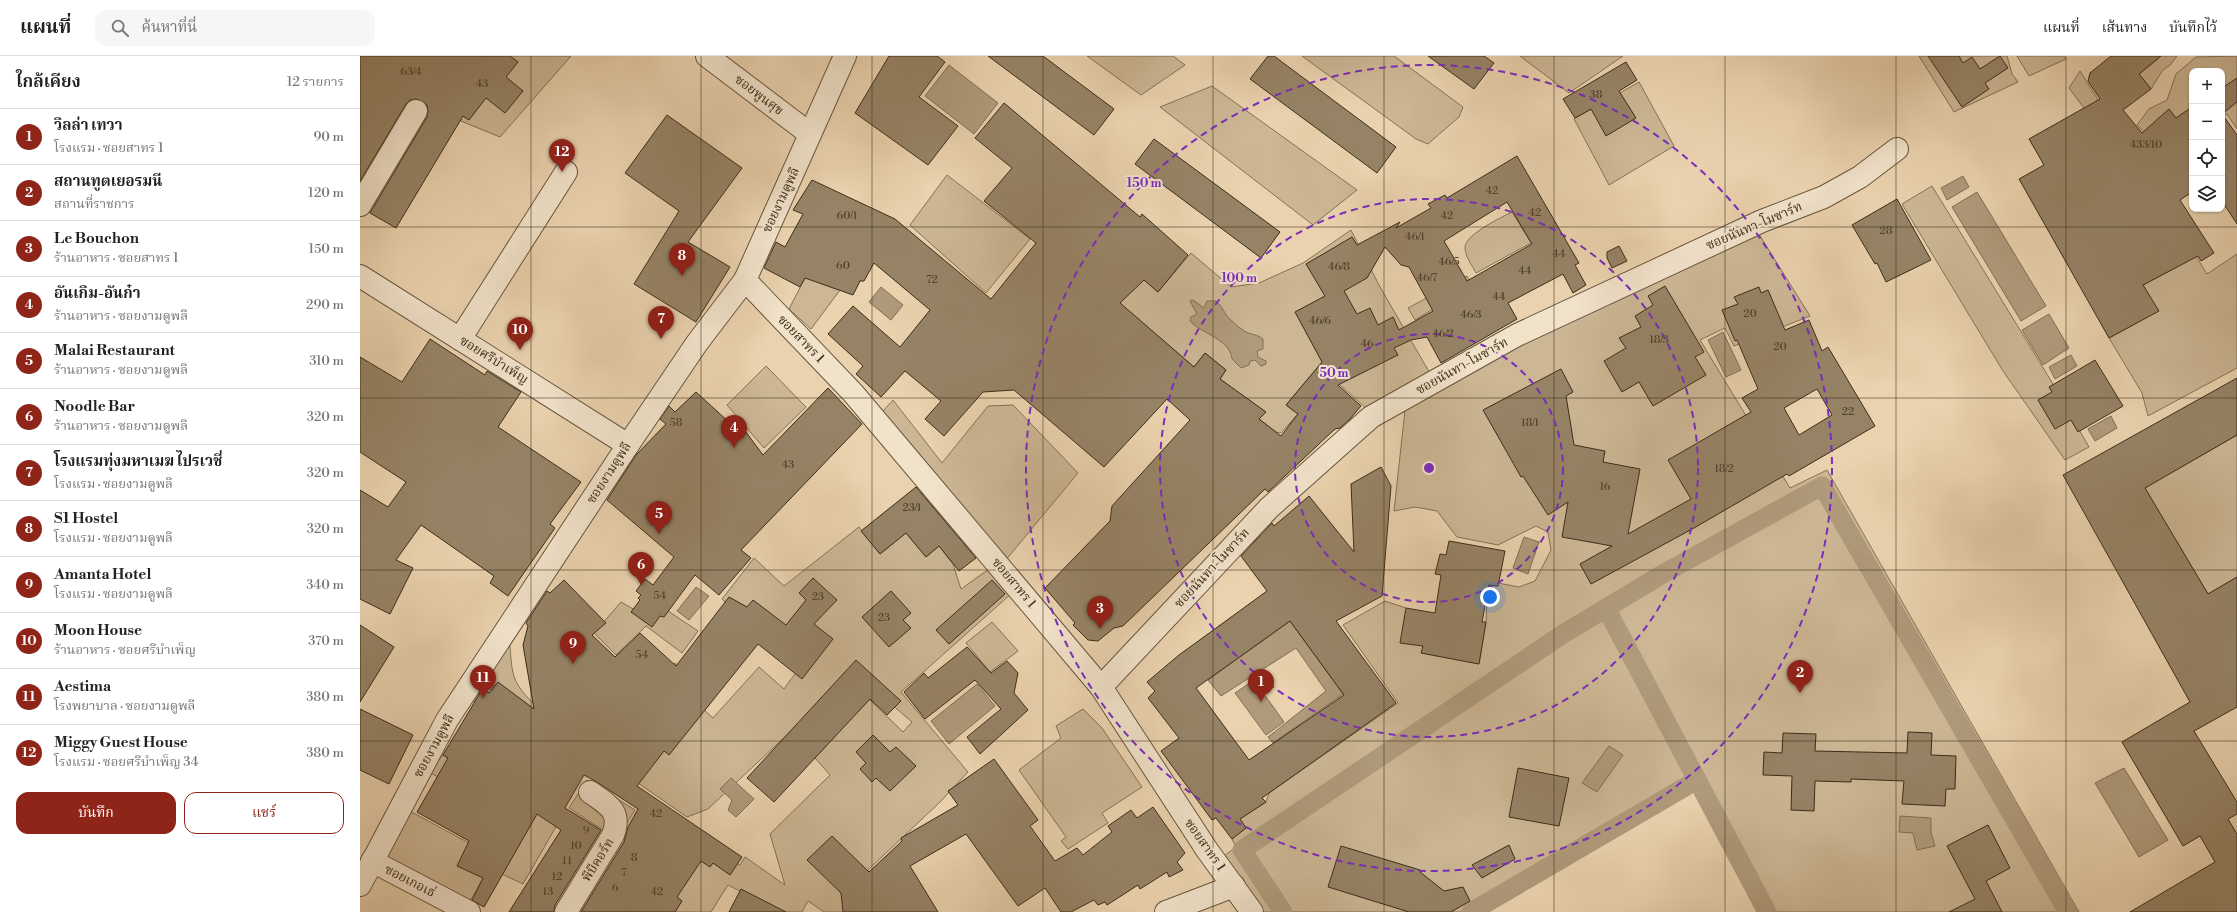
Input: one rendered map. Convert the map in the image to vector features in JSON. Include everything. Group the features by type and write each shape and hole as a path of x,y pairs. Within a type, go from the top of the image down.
{"street":[{"name":"ซอยพูนศุข","path":"707,56 810,134"},
{"name":"ซอยงามดูพลี","path":"360,885 447,720 697,343 745,280 845,56"},
{"path":"360,205 416,110"},
{"name":"ซอยนันทา-โมซาร์ท","path":"1101,687 1269,508 1371,417 1517,335 1762,221 1824,197 1860,177 1897,149"},
{"path":"460,339 566,172"},
{"name":"ซอยศรีบำเพ็ญ","path":"360,276 628,445"},
{"name":"ซอยสาทร 1","path":"745,280 853,393 1007,574 1090,676 1101,687 1203,843 1252,912"},
{"name":"พีบีคอร์ท","path":"566,912 617,826 615,813 610,806 590,792"},
{"name":"ซอยเกอเธ่","path":"372,862 469,912"},
{"path":"1166,912 1234,886"}],"shaded area":[{"path":"468,56 571,56 500,137 461,121 430,101"},
{"path":"1087,56 1173,56 1185,65 1141,95"},
{"path":"1302,56 1394,56 1463,107 1459,117 1428,144 1416,139"},
{"path":"1520,56 1623,56 1569,93"},
{"path":"1919,56 2007,56 2012,74 2018,82 1954,112"},
{"path":"2017,56 2064,56 2066,59 2029,76"},
{"path":"2156,56 2177,56 2170,65 2162,71 2151,89 2139,74 2158,59"},
{"path":"2237,56 2237,129 2227,114 2225,115 2225,68 2189,68 2189,139 2148,136 2137,125 2149,109 2167,100 2176,74 2196,57"},
{"path":"949,65 998,103 974,134 925,96"},
{"path":"2080,71 2207,274 2237,254 2237,368 2148,416 2142,393 2109,338 2158,311 2143,285 2175,268 2084,108 2069,88"},
{"path":"1639,82 1674,146 1609,185 1574,119"},
{"path":"1212,86 1357,190 1313,225 1160,107"},
{"path":"947,175 1030,239 986,293 910,225"},
{"path":"1963,176 1969,187 1947,200 1941,188"},
{"path":"1932,186 2053,384 2089,447 2065,460 2003,371 1902,204"},
{"path":"1977,192 2046,306 2021,321 1952,207"},
{"path":"1512,212 1531,243 1476,273 1466,254 1465,247 1467,242 1485,226"},
{"path":"1351,230 1380,287 1431,375 1368,410 1319,366 1286,405 1298,414 1281,433 1276,432 1259,419 1265,412 1220,379 1226,370 1205,353 1194,367 1115,299 1144,280 1158,292 1191,253 1231,287 1259,283 1303,263"},
{"path":"1757,231 1810,316 1734,346 1725,328 1700,340 1790,488 1827,470 2079,912 1761,912 1696,790 1488,912 1263,912 1224,856 1236,847 1232,839 1246,828 1240,819 1266,802 1269,793 1398,703 1343,625 1385,601 1406,608 1424,639 1422,653 1479,664 1486,622 1489,585 1497,586 1498,583 1519,587 1535,581 1551,550 1548,532 1536,526 1498,545 1457,537 1437,511 1415,507 1394,511 1405,410 1534,337 1622,293"},
{"path":"1467,276 1472,285 1415,320 1408,308"},
{"path":"805,278 843,286 811,329 789,309"},
{"path":"881,287 903,305 891,320 869,302"},
{"path":"1193,300 1204,308 1207,301 1216,301 1229,318 1238,326 1246,332 1259,336 1263,339 1263,349 1257,351 1258,357 1266,361 1266,364 1261,366 1255,360 1250,361 1249,365 1241,368 1232,359 1226,346 1215,337 1195,326 1190,321 1191,317 1197,314 1190,301"},
{"path":"2049,314 2069,348 2043,365 2022,330"},
{"path":"1723,332 1741,370 1726,377 1708,340"},
{"path":"2071,355 2077,366 2055,379 2049,367"},
{"path":"766,366 806,407 764,448 727,405"},
{"path":"893,400 942,463 988,406 1013,405 1078,473 1005,561 882,412"},
{"path":"2111,416 2117,428 2095,441 2088,429"},
{"path":"2237,435 2237,577 2208,594 2145,488"},
{"path":"859,527 880,554 906,533 926,557 939,546 953,564 961,589 989,569 1012,593 901,692 968,772 940,802 868,870 875,882 843,912 824,912 808,901 802,912 781,912 728,885 711,912 662,912 711,845 740,865 745,857 785,885 770,834 830,775 815,758 869,699 903,732 912,722 854,672 708,809 687,817 602,758 674,663 691,671 683,691 713,718 759,667 784,689 797,671 722,599 754,558 784,586"},
{"path":"1524,537 1539,542 1528,574 1513,568"},
{"path":"696,587 709,596 689,620 677,611"},
{"path":"621,602 635,610 662,607 698,631 682,653 646,626 616,655 594,633"},
{"path":"1290,621 1343,694 1273,743 1268,737 1326,691 1296,648 1221,696 1208,680"},
{"path":"992,622 1018,651 990,672 966,643"},
{"path":"510,646 514,676 518,685 525,694 545,714 602,758 492,698 469,702 504,649"},
{"path":"1254,680 1284,722 1266,735 1235,693"},
{"path":"977,684 995,706 949,744 931,721"},
{"path":"1083,709 1102,728 1142,787 1102,813 1108,823 1068,849 1061,841 1066,837 1019,770 1061,738 1056,726"},
{"path":"1609,746 1623,755 1597,792 1582,783"},
{"path":"443,755 557,825 523,884 489,868 469,903 381,859 408,810 504,862 526,826 429,772"},
{"path":"2124,768 2168,840 2139,857 2095,783"},
{"path":"731,778 754,799 736,817 728,810 732,800 720,789"},
{"path":"587,780 635,810 617,839 569,808"},
{"path":"1900,816 1931,818 1931,833 1935,846 1917,850 1913,833 1899,832"}],"building":[{"path":"360,56 510,56 518,62 506,77 523,91 505,113 486,98 469,120 463,116 396,228 370,213 427,117 427,105 417,99 410,100 406,104 360,181"},
{"path":"889,56 937,56 945,62 919,97 958,126 928,165 855,113"},
{"path":"988,56 1043,56 1114,109 1094,135"},
{"path":"1268,56 1274,56 1396,147 1377,173 1250,79"},
{"path":"1428,56 1484,56 1494,63 1474,89"},
{"path":"1928,56 1959,56 1963,63 1972,57 1980,69 2000,56 2008,68 1985,83 1989,89 1962,107"},
{"path":"2111,56 2161,56 2139,74 2151,89 2123,110 2142,133 2169,109 2176,118 2189,109 2189,194 2180,200 2214,253 2201,261 2198,256 2143,285 2159,311 2109,338 2019,179 2044,165 2029,139 2100,99 2088,81 2090,73"},
{"path":"1626,62 1637,80 1619,91 1636,118 1606,136 1591,109 1575,118 1563,99"},
{"path":"2237,78 2237,102 2225,112 2225,86"},
{"path":"1004,103 1140,217 1142,214 1188,255 1158,292 1144,280 1120,303 1194,367 1205,353 1226,370 1220,379 1266,412 1259,419 1281,436 1298,414 1286,405 1322,362 1295,312 1325,296 1306,264 1352,237 1357,245 1400,222 1396,228 1431,208 1428,204 1445,195 1447,198 1517,156 1579,263 1575,265 1586,285 1573,293 1563,274 1508,303 1517,319 1441,363 1427,337 1411,340 1394,348 1398,355 1338,385 1361,406 1350,419 1340,428 1335,429 1268,492 1265,489 1123,626 1114,628 1098,641 1088,640 1073,625 1075,623 1045,588 1110,521 1112,506 1190,420 1167,399 1104,467 1014,390 983,392 944,436 925,419 941,401 905,371 881,397 856,374 863,366 828,334 853,306 900,347 930,310 874,263 864,281 860,281 853,295 805,278 800,287 764,268 776,242 785,247 803,214 793,210 812,180 895,219 991,299 1036,243 984,201 1012,168 975,138","holes":["1507,202 1532,244 1467,281 1444,241","1385,247 1401,265 1409,267 1433,311 1399,330 1393,317 1378,325 1370,308 1357,314 1344,291 1367,278"]},
{"path":"667,115 742,168 688,242 730,267 696,322 634,284 679,211 625,173"},
{"path":"2225,118 2237,135 2237,224 2225,206"},
{"path":"1154,139 1280,232 1261,258 1135,164"},
{"path":"1897,199 1931,260 1886,282 1877,263 1875,264 1852,225"},
{"path":"1619,246 1627,261 1612,268 1607,258 1607,252"},
{"path":"1665,286 1704,352 1695,357 1706,375 1653,406 1639,382 1622,392 1604,361 1626,348 1619,338 1641,327 1635,316 1653,305 1648,296"},
{"path":"1759,287 1761,293 1768,290 1785,330 1809,320 1822,351 1828,347 1875,426 1789,476 1787,474 1694,528 1591,584 1580,564 1612,546 1562,537 1568,502 1548,515 1523,476 1521,477 1483,410 1561,369 1573,392 1566,396 1574,445 1605,451 1603,462 1640,469 1628,534 1691,499 1668,460 1751,412 1742,398 1758,389 1737,340 1735,341 1722,310 1738,304 1734,297","holes":["1817,389 1832,415 1799,435 1784,408"]},
{"path":"430,339 485,375 487,371 521,392 498,427 581,482 550,524 555,528 508,596 490,583 494,576 421,525 396,560 413,568 390,614 360,599 360,490 388,507 406,482 360,452 360,357 402,382"},
{"path":"2095,360 2123,406 2078,432 2071,420 2055,429 2038,400 2052,392 2049,387"},
{"path":"2237,378 2237,435 2145,488 2208,594 2237,577 2237,707 2194,731 2237,802 2237,814 2228,819 2237,834 2237,912 2130,912 2215,862 2200,836 2183,846 2122,742 2190,702 2063,475"},
{"path":"828,388 862,424 741,550 751,558 719,595 695,575 664,617 660,616 652,627 631,612 640,600 638,598 641,595 636,591 645,579 653,585 674,557 607,500 636,455 666,424 660,419 669,406 675,412 696,392 731,424 737,420 763,455"},
{"path":"1381,467 1391,486 1382,596 1336,621 1396,703 1262,798 1266,802 1240,819 1246,828 1232,839 1216,818 1212,820 1161,751 1179,738 1148,698 1155,691 1147,682 1179,655 1267,591 1241,556 1272,523 1274,526 1309,496 1354,552 1351,484","holes":["1290,621 1344,695 1249,760 1196,688"]},
{"path":"916,487 976,558 959,571 939,546 926,557 906,533 880,554 861,531"},
{"path":"1449,541 1505,551 1498,586 1489,585 1482,622 1486,622 1479,664 1421,653 1423,646 1400,643 1406,608 1435,613 1441,575 1435,574 1440,554 1446,555"},
{"path":"813,578 837,600 814,624 833,639 802,679 758,644 669,755 664,751 637,786 742,857 730,875 713,863 710,867 701,861 677,897 682,901 675,912 581,912 624,842 628,827 638,809 584,775 565,808 601,830 555,905 554,912 509,912 561,830 537,814 484,907 472,900 483,878 457,866 469,841 417,812 448,758 443,755 483,688 489,693 498,682 534,709 523,645 528,626 526,623 547,591 550,593 564,580 606,623 592,635 615,657 640,633 676,666 729,597 747,607 753,600 786,625 806,600 799,593"},
{"path":"992,580 1005,594 949,644 936,630"},
{"path":"891,591 911,613 903,620 911,628 889,647 862,617"},
{"path":"360,625 394,647 360,702"},
{"path":"967,647 991,673 1007,661 1018,673 1014,693 1028,710 980,754 967,737 1001,709 975,680 925,719 904,692 924,673 928,678"},
{"path":"856,660 901,701 887,715 870,699 774,802 747,778"},
{"path":"360,709 413,735 389,784 360,770"},
{"path":"1908,732 1932,733 1931,755 1956,756 1955,789 1946,789 1945,806 1902,804 1904,781 1851,779 1851,782 1815,781 1814,811 1791,810 1792,776 1763,775 1764,752 1782,753 1783,733 1816,734 1815,751 1907,753"},
{"path":"873,735 890,752 896,747 916,766 890,791 876,778 872,782 860,769 866,763 856,752"},
{"path":"994,759 1038,820 1030,826 1055,861 1077,848 1083,855 1112,832 1108,826 1131,810 1137,818 1153,807 1185,853 1177,862 1183,870 1169,877 1167,872 1140,889 1138,885 1107,905 1105,902 1098,905 1094,900 1071,912 1061,912 1045,888 1018,906 966,834 910,866 938,912 843,912 841,893 807,860 832,836 869,872 902,841 901,838 958,805 948,791"},
{"path":"1518,768 1569,778 1559,826 1509,817"},
{"path":"1988,825 2010,868 1986,881 2002,912 1949,912 1975,899 1947,846"},
{"path":"1509,845 1515,859 1482,878 1472,865"},
{"path":"1341,846 1420,870 1420,872 1444,891 1463,887 1470,901 1451,912 1409,912 1328,887"},
{"path":"741,889 786,912 729,912"}],"waterway":[{"path":"1283,912 1242,850 1563,634 1666,572 1822,486 2068,912"},
{"path":"1606,608 1767,912"},
{"path":"1471,912 1697,780"}],"place":[{"name":"Miggy Guest House","path":"562,172"},
{"name":"S1 Hostel","path":"682,276"},
{"name":"โรงแรมทุ่งมหาเมฆ ไปรเวชี่","path":"661,339"},
{"name":"Moon House","path":"520,350"},
{"name":"อันเกิม-อันก๋า","path":"734,448"},
{"name":"Malai Restaurant","path":"659,534"},
{"name":"Noodle Bar","path":"641,585"},
{"name":"Le Bouchon","path":"1100,629"},
{"name":"Amanta Hotel","path":"573,664"},
{"name":"สถานทูตเยอรมนี","path":"1800,693"},
{"name":"Aestima","path":"483,698"},
{"name":"วิลล่า เทวา","path":"1261,702"}]}
